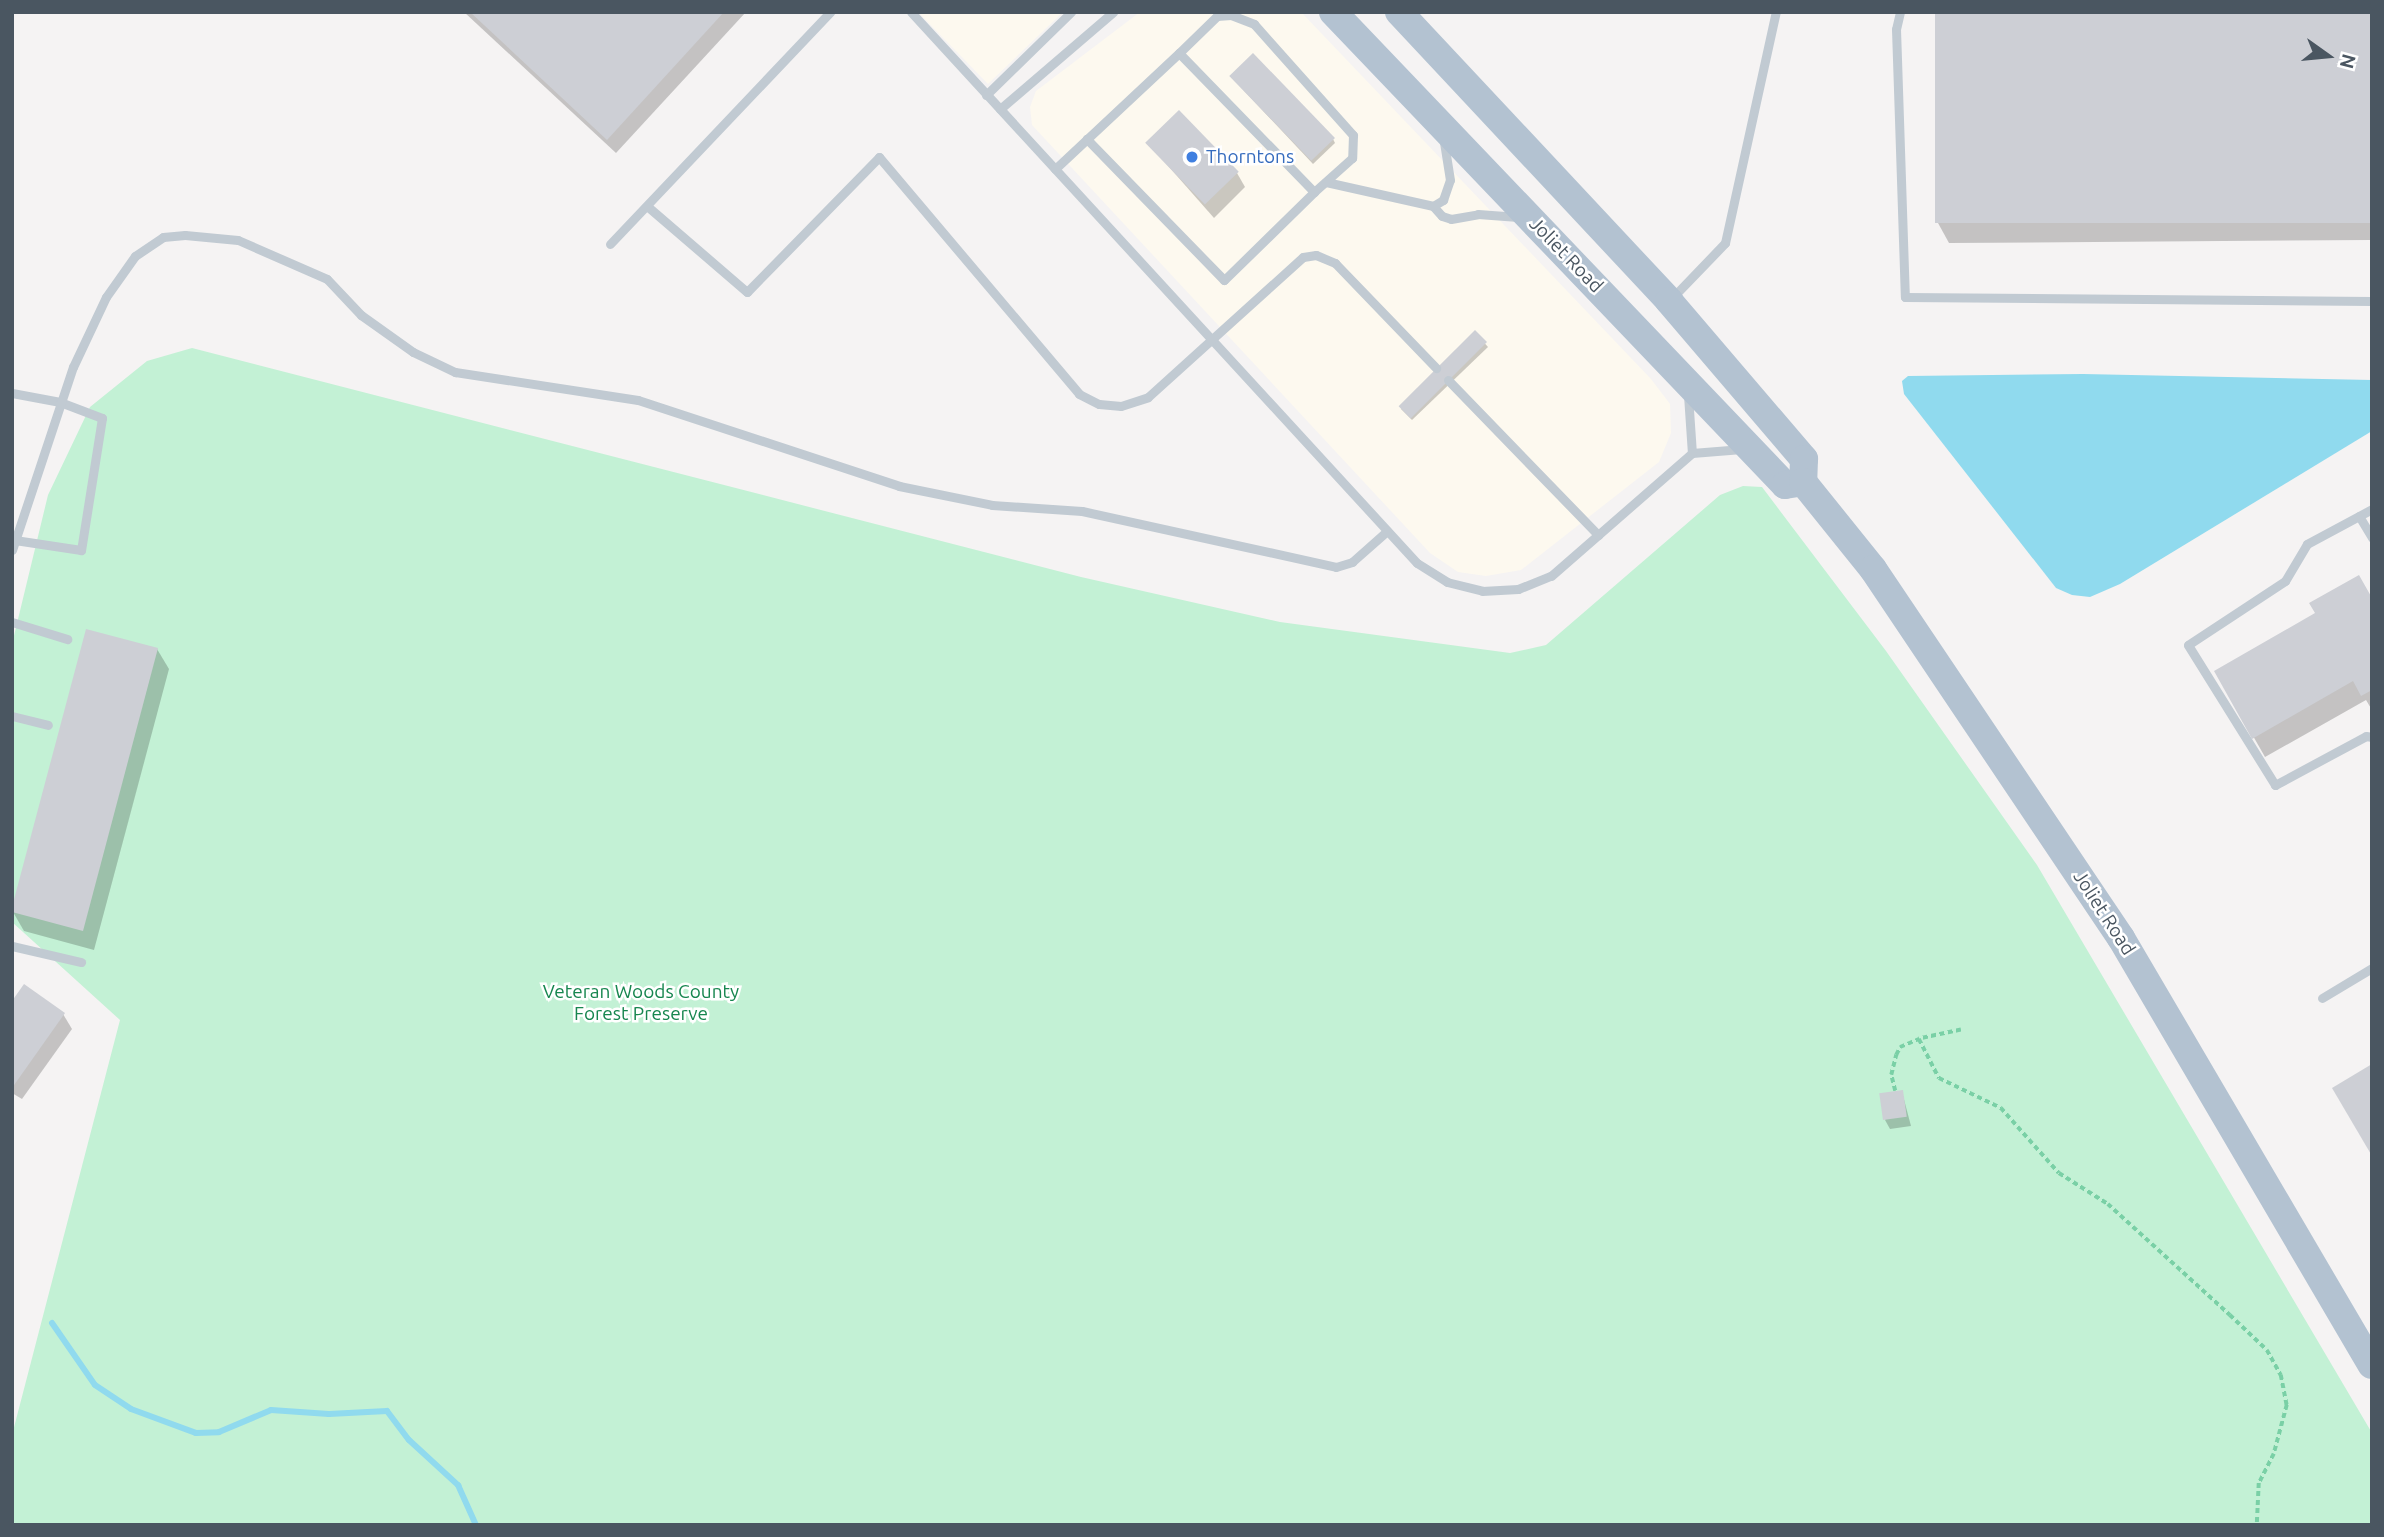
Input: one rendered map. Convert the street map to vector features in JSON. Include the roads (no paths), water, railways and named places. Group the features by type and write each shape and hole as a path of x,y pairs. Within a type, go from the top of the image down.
{"main road":[{"name":"Joliet Road","path":"1333,12 1686,378 1784,485 1803,482"},
{"name":"Joliet Road","path":"1399,12 1669,301 1804,459 1803,482 1872,569 2122,938 2372,1365"}],"lane":[{"path":"610,244 830,12"},
{"path":"911,12 1387,531 1427,569 1447,582 1482,591 1518,589 1551,576 1692,453 1751,449"},
{"path":"986,94 1071,12"},
{"path":"1000,109 1113,12"},
{"path":"1669,301 1725,243 1776,12"},
{"path":"1900,12 1896,29 1905,297 2372,301"},
{"path":"1055,169 1217,16 1231,15 1254,24 1353,135 1352,158 1224,280 1087,139"},
{"path":"1179,52 1314,192"},
{"path":"1433,206 1443,200 1450,180 1442,127"},
{"path":"647,205 747,292 879,157 1079,394 1099,404 1121,406 1148,397 1303,257 1316,255 1335,263 1436,368"},
{"path":"1326,182 1433,206 1441,216 1451,219 1478,214 1533,221"},
{"path":"12,550 60,402 106,297 135,256 163,237 198,236 238,240 327,279 361,315 413,352 455,372 638,400 899,486 992,505 1082,511 1336,567 1352,562 1387,531"},
{"path":"1686,378 1692,453"},
{"path":"1448,380 1598,535"},
{"path":"12,393 60,402 102,418 81,550 15,540"},
{"path":"2372,509 2307,544 2285,581 2188,645 2275,785 2365,736 2372,737"},
{"path":"2359,516 2372,538"},
{"path":"12,622 67,639"},
{"path":"12,716 48,725"},
{"path":"12,946 81,962"},
{"path":"2322,998 2372,968"}],"water":[{"path":"2083,374 2372,380 2372,431 2120,584 2090,597 2072,595 2056,588 1904,394 1902,381 1908,376"}],"waterway":[{"path":"52,1323 95,1385 131,1409 196,1433 219,1432 271,1410 329,1414 387,1411 409,1440 458,1485 476,1525"}],"place":[{"name":"Thorntons","path":"1192,157"}],"park label":[{"name":"Veteran Woods County Forest Preserve","path":"641,1003"}]}
